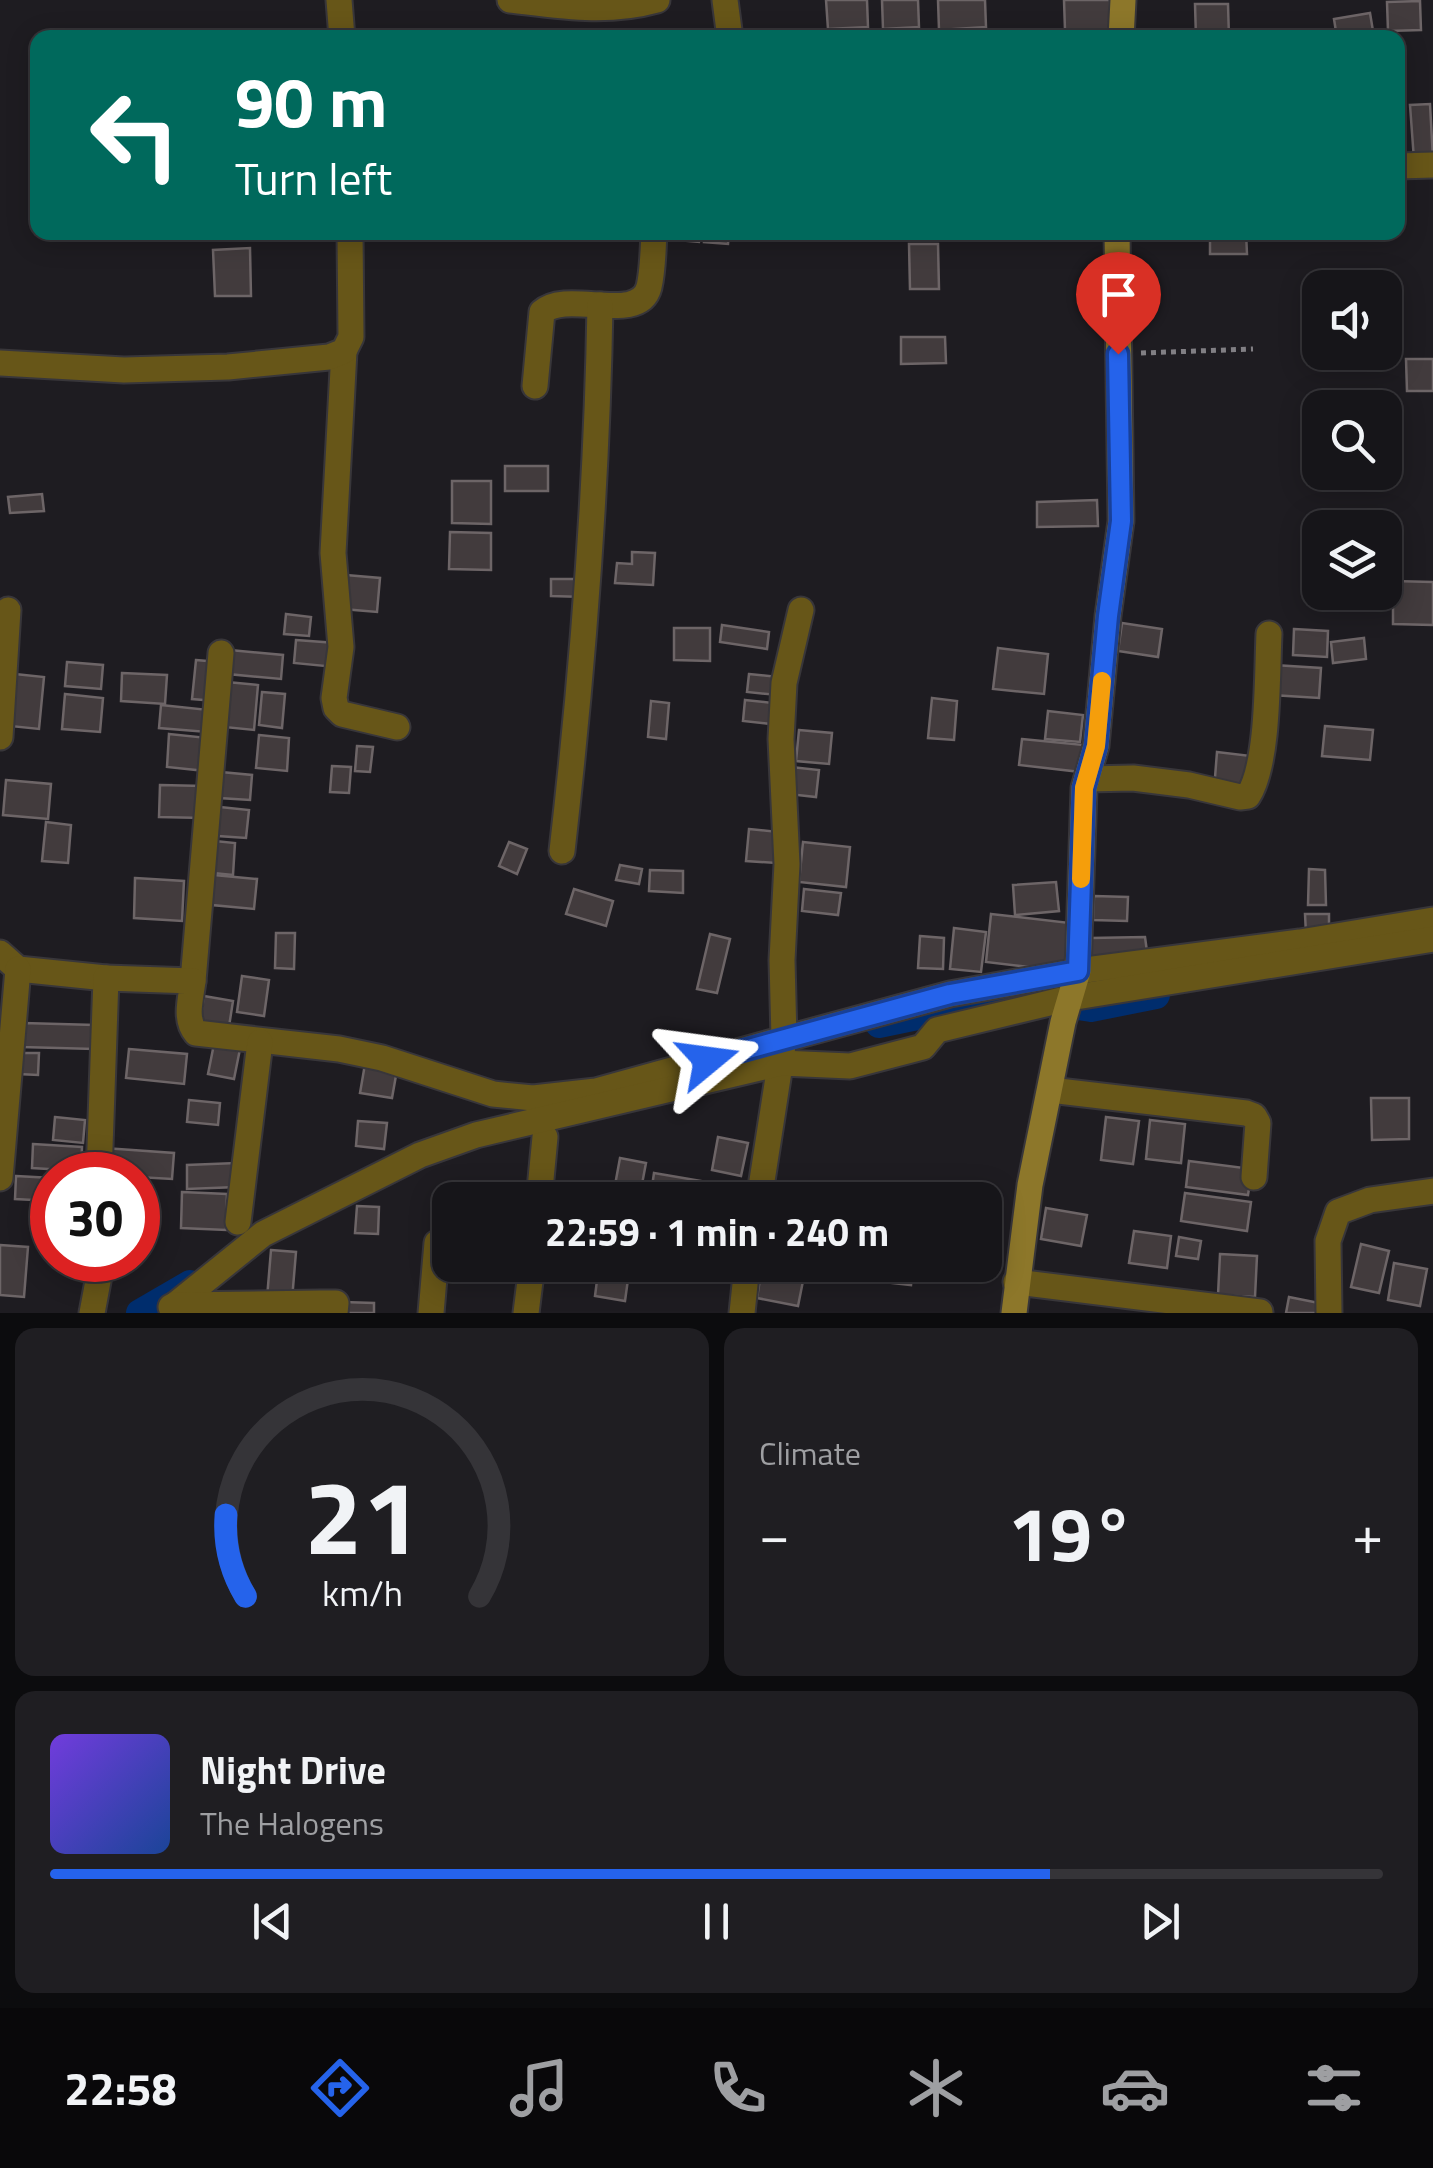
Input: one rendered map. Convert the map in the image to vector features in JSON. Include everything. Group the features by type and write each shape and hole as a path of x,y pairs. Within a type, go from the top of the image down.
{"street":[{"path":"339,0 341,30"},
{"path":"510,0 589,10 626,8 657,0"},
{"path":"725,0 729,30"},
{"path":"1121,30 1122,0"},
{"path":"1405,166 1433,165"},
{"path":"350,240 351,337 344,351 333,553 341,647 334,698 342,714 397,726"},
{"path":"536,386 542,312 558,303 632,304 643,299 648,288 653,240"},
{"path":"1014,1313 1030,1185 1078,971 1081,842 1087,779 1096,746 1121,521 1118,240"},
{"path":"562,851 590,572 598,444 600,305"},
{"path":"0,363 124,370 228,367 329,357 344,351"},
{"path":"0,736 8,610"},
{"path":"762,1182 782,1051 787,864 781,739 784,684 801,610"},
{"path":"1087,779 1133,778 1248,796 1255,782 1264,733 1269,634"},
{"path":"221,654 189,1014 190,1026 196,1033 338,1049 382,1058 493,1094 533,1098 596,1092 782,1051 850,1066 923,1046 937,1030 1433,939"},
{"path":"168,1309 263,1234 420,1154 476,1135 782,1051 950,994 1078,971 1281,945 1433,920"},
{"path":"0,1178 9,961 106,978 193,981"},
{"path":"100,1152 106,978"},
{"path":"238,1222 260,1042"},
{"path":"1050,1090 1246,1113 1258,1123 1254,1177"},
{"path":"541,1182 545,1137"},
{"path":"1329,1313 1328,1241 1338,1212 1370,1200 1433,1192"},
{"path":"92,1313 98,1282"},
{"path":"431,1313 434,1282"},
{"path":"526,1313 530,1282"},
{"path":"742,1313 743,1282"},
{"path":"1016,1282 1260,1312"},
{"path":"168,1309 336,1303 336,1313"}],"path":[{"path":"1118,354 1253,348"}],"building":[{"path":"826,0 867,0 868,27 828,29"},
{"path":"882,0 918,0 919,27 883,29"},
{"path":"938,0 985,0 986,27 939,30"},
{"path":"1064,0 1110,0 1110,29 1065,30"},
{"path":"1420,1 1421,30 1388,30 1387,2"},
{"path":"1195,4 1228,4 1229,30 1196,30"},
{"path":"1370,13 1373,30 1336,30 1334,19"},
{"path":"1430,104 1433,159 1414,160 1410,105"},
{"path":"704,240 728,240 728,244"},
{"path":"1210,240 1246,240 1247,254 1210,254"},
{"path":"909,244 938,244 939,289 910,289"},
{"path":"250,248 251,296 215,296 213,250"},
{"path":"901,337 945,337 946,363 901,364"},
{"path":"1406,359 1433,359 1433,391 1407,391"},
{"path":"505,466 548,466 548,491 505,491"},
{"path":"452,481 491,481 491,524 452,523"},
{"path":"42,494 44,511 10,513 8,497"},
{"path":"1097,500 1098,526 1037,527 1037,502"},
{"path":"450,532 491,533 491,570 449,569"},
{"path":"632,552 655,553 653,585 615,583 617,563 632,564"},
{"path":"346,575 380,578 377,612 343,609"},
{"path":"551,579 584,579 584,597 551,596"},
{"path":"1402,581 1433,582 1433,625 1393,624 1393,610 1402,610"},
{"path":"286,614 311,617 309,636 284,634"},
{"path":"1122,623 1162,629 1158,657 1118,651"},
{"path":"722,625 769,632 767,649 720,642"},
{"path":"674,628 710,628 710,661 674,660"},
{"path":"1294,629 1328,631 1327,657 1293,655"},
{"path":"1364,638 1366,659 1333,663 1331,642"},
{"path":"296,640 336,643 335,667 294,663"},
{"path":"998,648 1048,654 1044,694 993,689"},
{"path":"230,650 283,655 281,679 228,674"},
{"path":"196,660 218,662 215,701 192,699"},
{"path":"67,662 103,665 101,689 65,686"},
{"path":"1274,665 1321,668 1319,698 1272,695"},
{"path":"122,673 167,675 165,704 121,701"},
{"path":"15,674 44,677 39,729 10,726"},
{"path":"749,674 779,677 778,695 747,692"},
{"path":"227,682 258,685 254,730 224,727"},
{"path":"262,692 285,694 282,728 259,725"},
{"path":"65,694 103,698 100,732 62,729"},
{"path":"932,698 957,701 954,740 928,738"},
{"path":"745,700 773,703 771,724 743,721"},
{"path":"651,701 669,703 666,739 648,737"},
{"path":"161,705 209,710 207,732 159,728"},
{"path":"1048,711 1083,715 1080,742 1045,739"},
{"path":"1325,726 1373,730 1370,760 1322,756"},
{"path":"799,730 832,733 829,764 796,761"},
{"path":"169,734 208,738 206,771 167,767"},
{"path":"259,735 289,738 287,771 256,768"},
{"path":"1022,739 1084,745 1081,772 1019,765"},
{"path":"357,746 373,747 370,772 355,771"},
{"path":"1217,752 1251,756 1247,794 1214,790"},
{"path":"332,766 351,767 349,793 330,792"},
{"path":"791,767 819,770 816,797 788,794"},
{"path":"221,772 252,775 250,800 219,798"},
{"path":"6,780 51,784 48,819 3,815"},
{"path":"160,785 204,786 203,818 159,817"},
{"path":"220,807 249,810 246,838 218,836"},
{"path":"46,822 71,825 68,863 42,861"},
{"path":"749,829 779,832 776,863 746,861"},
{"path":"215,841 235,843 233,875 213,873"},
{"path":"509,842 527,849 517,874 499,866"},
{"path":"803,842 850,847 846,887 799,882"},
{"path":"620,865 642,869 639,884 616,880"},
{"path":"1309,869 1325,870 1326,905 1308,905"},
{"path":"650,870 683,871 683,893 649,891"},
{"path":"214,875 257,879 254,909 212,905"},
{"path":"135,878 184,881 182,921 134,918"},
{"path":"1056,882 1059,911 1015,915 1013,885"},
{"path":"574,889 613,901 606,926 566,914"},
{"path":"804,889 841,893 838,915 802,911"},
{"path":"1094,896 1128,897 1127,921 1093,920"},
{"path":"991,914 1070,923 1065,971 986,962"},
{"path":"1305,914 1329,914 1329,933 1306,934"},
{"path":"954,928 986,932 981,972 950,969"},
{"path":"276,933 295,933 294,969 275,968"},
{"path":"710,934 730,939 717,993 697,989"},
{"path":"920,936 944,938 943,969 918,968"},
{"path":"1145,937 1148,959 1088,966 1091,938"},
{"path":"242,976 269,980 264,1016 237,1012"},
{"path":"204,996 233,1001 228,1033 199,1028"},
{"path":"23,1023 95,1025 94,1049 22,1047"},
{"path":"214,1044 240,1049 234,1079 208,1074"},
{"path":"129,1049 187,1054 184,1084 126,1078"},
{"path":"19,1053 39,1053 38,1075 18,1074"},
{"path":"365,1064 397,1070 392,1098 360,1093"},
{"path":"1371,1098 1409,1098 1409,1139 1372,1140"},
{"path":"189,1100 220,1103 218,1125 187,1122"},
{"path":"55,1117 85,1120 83,1143 53,1140"},
{"path":"1106,1117 1139,1121 1133,1164 1101,1160"},
{"path":"1150,1120 1185,1124 1181,1163 1146,1159"},
{"path":"358,1121 387,1123 384,1149 356,1146"},
{"path":"718,1137 748,1143 741,1176 712,1170"},
{"path":"33,1144 82,1147 82,1152 33,1152"},
{"path":"104,1148 160,1152 104,1152"},
{"path":"160,1152 174,1153 172,1179 160,1178"},
{"path":"620,1158 646,1163 642,1182 616,1182"},
{"path":"1189,1161 1252,1169 1248,1195 1186,1187"},
{"path":"236,1163 237,1187 187,1189 187,1165"},
{"path":"654,1173 707,1182 653,1182"},
{"path":"16,1176 30,1177 30,1200 15,1199"},
{"path":"182,1192 227,1194 226,1230 181,1228"},
{"path":"1185,1193 1251,1202 1247,1231 1181,1221"},
{"path":"357,1206 379,1207 378,1234 355,1233"},
{"path":"1046,1208 1087,1215 1081,1246 1041,1239"},
{"path":"1134,1231 1171,1236 1167,1268 1129,1263"},
{"path":"1179,1237 1201,1241 1198,1259 1176,1256"},
{"path":"1361,1244 1389,1251 1379,1293 1351,1287"},
{"path":"0,1245 28,1247 24,1297 0,1295"},
{"path":"271,1250 296,1252 292,1300 267,1298"},
{"path":"1220,1254 1257,1256 1255,1297 1218,1295"},
{"path":"1394,1263 1427,1269 1420,1306 1388,1300"},
{"path":"597,1282 628,1282 625,1301 595,1296"},
{"path":"760,1282 803,1282 798,1306 757,1298"},
{"path":"1289,1297 1324,1304 1323,1313 1286,1313"},
{"path":"343,1302 374,1303 374,1313 343,1313"}],"waterway":[{"path":"879,1024 1014,996 1091,1008 1156,995"},
{"path":"140,1313 190,1284"}],"slow traffic":[{"path":"1081,879 1084,788 1096,746 1102,681"}],"route":[{"path":"708,1060 950,994 1078,971 1084,788 1096,746 1121,521 1118,354"}]}
